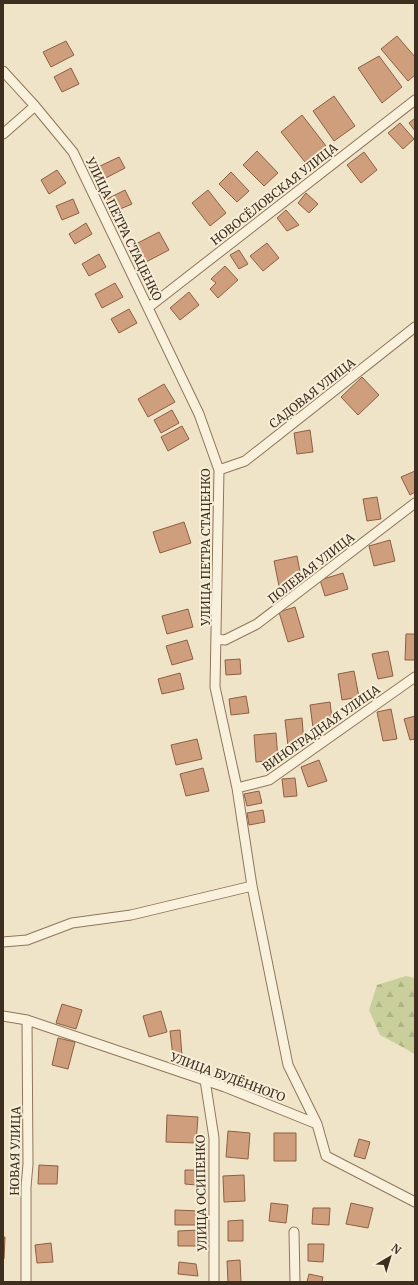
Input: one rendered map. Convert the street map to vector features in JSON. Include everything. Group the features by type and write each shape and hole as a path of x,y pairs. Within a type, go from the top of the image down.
{"street":[{"name":"УЛИЦА ПЕТРА СТАЦЕНКО","path":"3,71 35,106 73,152 149,307 199,414 219,470 215,687 237,788 252,886 288,1064 317,1124"},
{"name":"НОВОСЁЛОВСКАЯ УЛИЦА","path":"149,307 415,100"},
{"path":"3,134 35,106"},
{"name":"САДОВАЯ УЛИЦА","path":"219,470 245,461 415,327"},
{"name":"ПОЛЕВАЯ УЛИЦА","path":"216,639 225,640 257,624 415,503"},
{"name":"ВИНОГРАДНАЯ УЛИЦА","path":"237,788 269,780 415,677"},
{"path":"3,942 26,940 72,923 132,915 252,886"},
{"name":"УЛИЦА БУДЁННОГО","path":"3,1016 27,1020 205,1080 317,1124"},
{"name":"НОВАЯ УЛИЦА","path":"26,1282 26,1188 28,1164 27,1020"},
{"name":"УЛИЦА ОСИПЕНКО","path":"205,1080 214,1138 214,1282"},
{"path":"317,1124 326,1156 415,1202"},
{"path":"294,1232 295,1282"}],"green space":[{"path":"406,976 415,978 415,1054 380,1035 369,1010 377,985"}],"building":[{"path":"397,36 415,57 415,75 408,81 381,49"},
{"path":"66,41 74,55 51,67 43,52"},
{"path":"379,56 402,87 382,103 358,68"},
{"path":"71,68 79,84 62,92 54,77"},
{"path":"334,96 355,126 334,141 313,111"},
{"path":"302,115 326,146 305,162 281,132"},
{"path":"415,118 415,131 409,123"},
{"path":"400,123 414,139 403,149 388,133"},
{"path":"257,151 278,173 264,186 243,165"},
{"path":"364,152 377,170 361,183 347,165"},
{"path":"119,157 125,168 102,180 96,168"},
{"path":"57,170 66,183 49,194 41,180"},
{"path":"231,172 249,191 237,202 219,184"},
{"path":"125,190 132,204 113,212 107,199"},
{"path":"208,190 226,213 210,226 192,203"},
{"path":"306,193 318,204 309,213 298,203"},
{"path":"73,199 79,213 62,220 56,206"},
{"path":"286,210 299,225 287,231 277,218"},
{"path":"86,223 92,234 75,244 69,234"},
{"path":"159,232 169,250 144,263 134,245"},
{"path":"267,243 279,258 263,271 250,256"},
{"path":"239,250 248,264 239,269 230,255"},
{"path":"99,254 106,267 89,276 82,264"},
{"path":"225,266 238,280 218,298 210,289 216,283 211,279"},
{"path":"115,283 123,297 102,308 95,294"},
{"path":"189,292 199,305 180,320 170,308"},
{"path":"129,309 137,323 119,333 111,319"},
{"path":"362,377 379,395 358,415 341,397"},
{"path":"164,384 175,402 148,417 138,399"},
{"path":"172,410 179,423 161,433 154,420"},
{"path":"182,426 189,439 168,451 161,437"},
{"path":"310,430 313,452 297,454 294,433"},
{"path":"415,471 415,492 410,495 401,477"},
{"path":"377,497 381,519 367,521 363,499"},
{"path":"184,522 191,543 160,553 153,532"},
{"path":"390,540 395,561 374,566 369,546"},
{"path":"297,556 302,582 279,586 274,561"},
{"path":"343,573 348,589 325,596 320,580"},
{"path":"295,607 304,637 288,642 279,612"},
{"path":"188,609 193,627 167,634 162,616"},
{"path":"406,634 415,634 415,660 405,660"},
{"path":"187,640 193,659 172,665 166,646"},
{"path":"388,651 393,676 378,679 372,654"},
{"path":"240,659 241,674 226,675 225,660"},
{"path":"354,671 359,697 342,700 338,674"},
{"path":"180,673 184,689 162,694 158,679"},
{"path":"246,696 249,713 231,715 229,699"},
{"path":"330,702 333,726 313,728 310,705"},
{"path":"391,709 397,739 383,741 377,712"},
{"path":"415,716 415,739 410,740 404,719"},
{"path":"302,718 304,744 288,746 285,720"},
{"path":"276,733 278,760 256,762 254,735"},
{"path":"197,739 202,759 176,765 171,745"},
{"path":"319,760 327,781 308,787 301,767"},
{"path":"203,768 209,791 186,796 180,774"},
{"path":"295,778 297,796 284,797 282,779"},
{"path":"259,791 262,803 247,806 244,794"},
{"path":"263,810 265,822 249,825 247,813"},
{"path":"62,1004 82,1010 76,1029 56,1023"},
{"path":"161,1011 167,1032 149,1037 143,1016"},
{"path":"180,1030 182,1056 173,1057 170,1031"},
{"path":"58,1038 75,1042 68,1069 52,1065"},
{"path":"167,1115 198,1117 196,1143 166,1142"},
{"path":"228,1131 250,1133 248,1159 226,1157"},
{"path":"274,1133 296,1133 296,1161 274,1161"},
{"path":"359,1139 370,1142 365,1159 354,1156"},
{"path":"39,1165 58,1166 57,1184 38,1184"},
{"path":"185,1170 196,1170 196,1185 185,1184"},
{"path":"244,1175 245,1201 224,1202 223,1176"},
{"path":"271,1203 288,1205 286,1223 269,1221"},
{"path":"351,1203 373,1208 368,1228 346,1224"},
{"path":"313,1208 330,1208 329,1225 312,1224"},
{"path":"175,1210 200,1211 200,1225 175,1225"},
{"path":"243,1220 243,1241 228,1241 228,1221"},
{"path":"199,1230 199,1246 178,1246 178,1231"},
{"path":"3,1237 5,1237 4,1259 3,1259"},
{"path":"51,1243 53,1262 37,1263 35,1245"},
{"path":"308,1244 324,1244 323,1262 308,1261"},
{"path":"240,1260 241,1282 228,1282 227,1261"},
{"path":"179,1262 196,1264 198,1276 178,1274"},
{"path":"309,1274 323,1277 322,1282 307,1282"}]}
